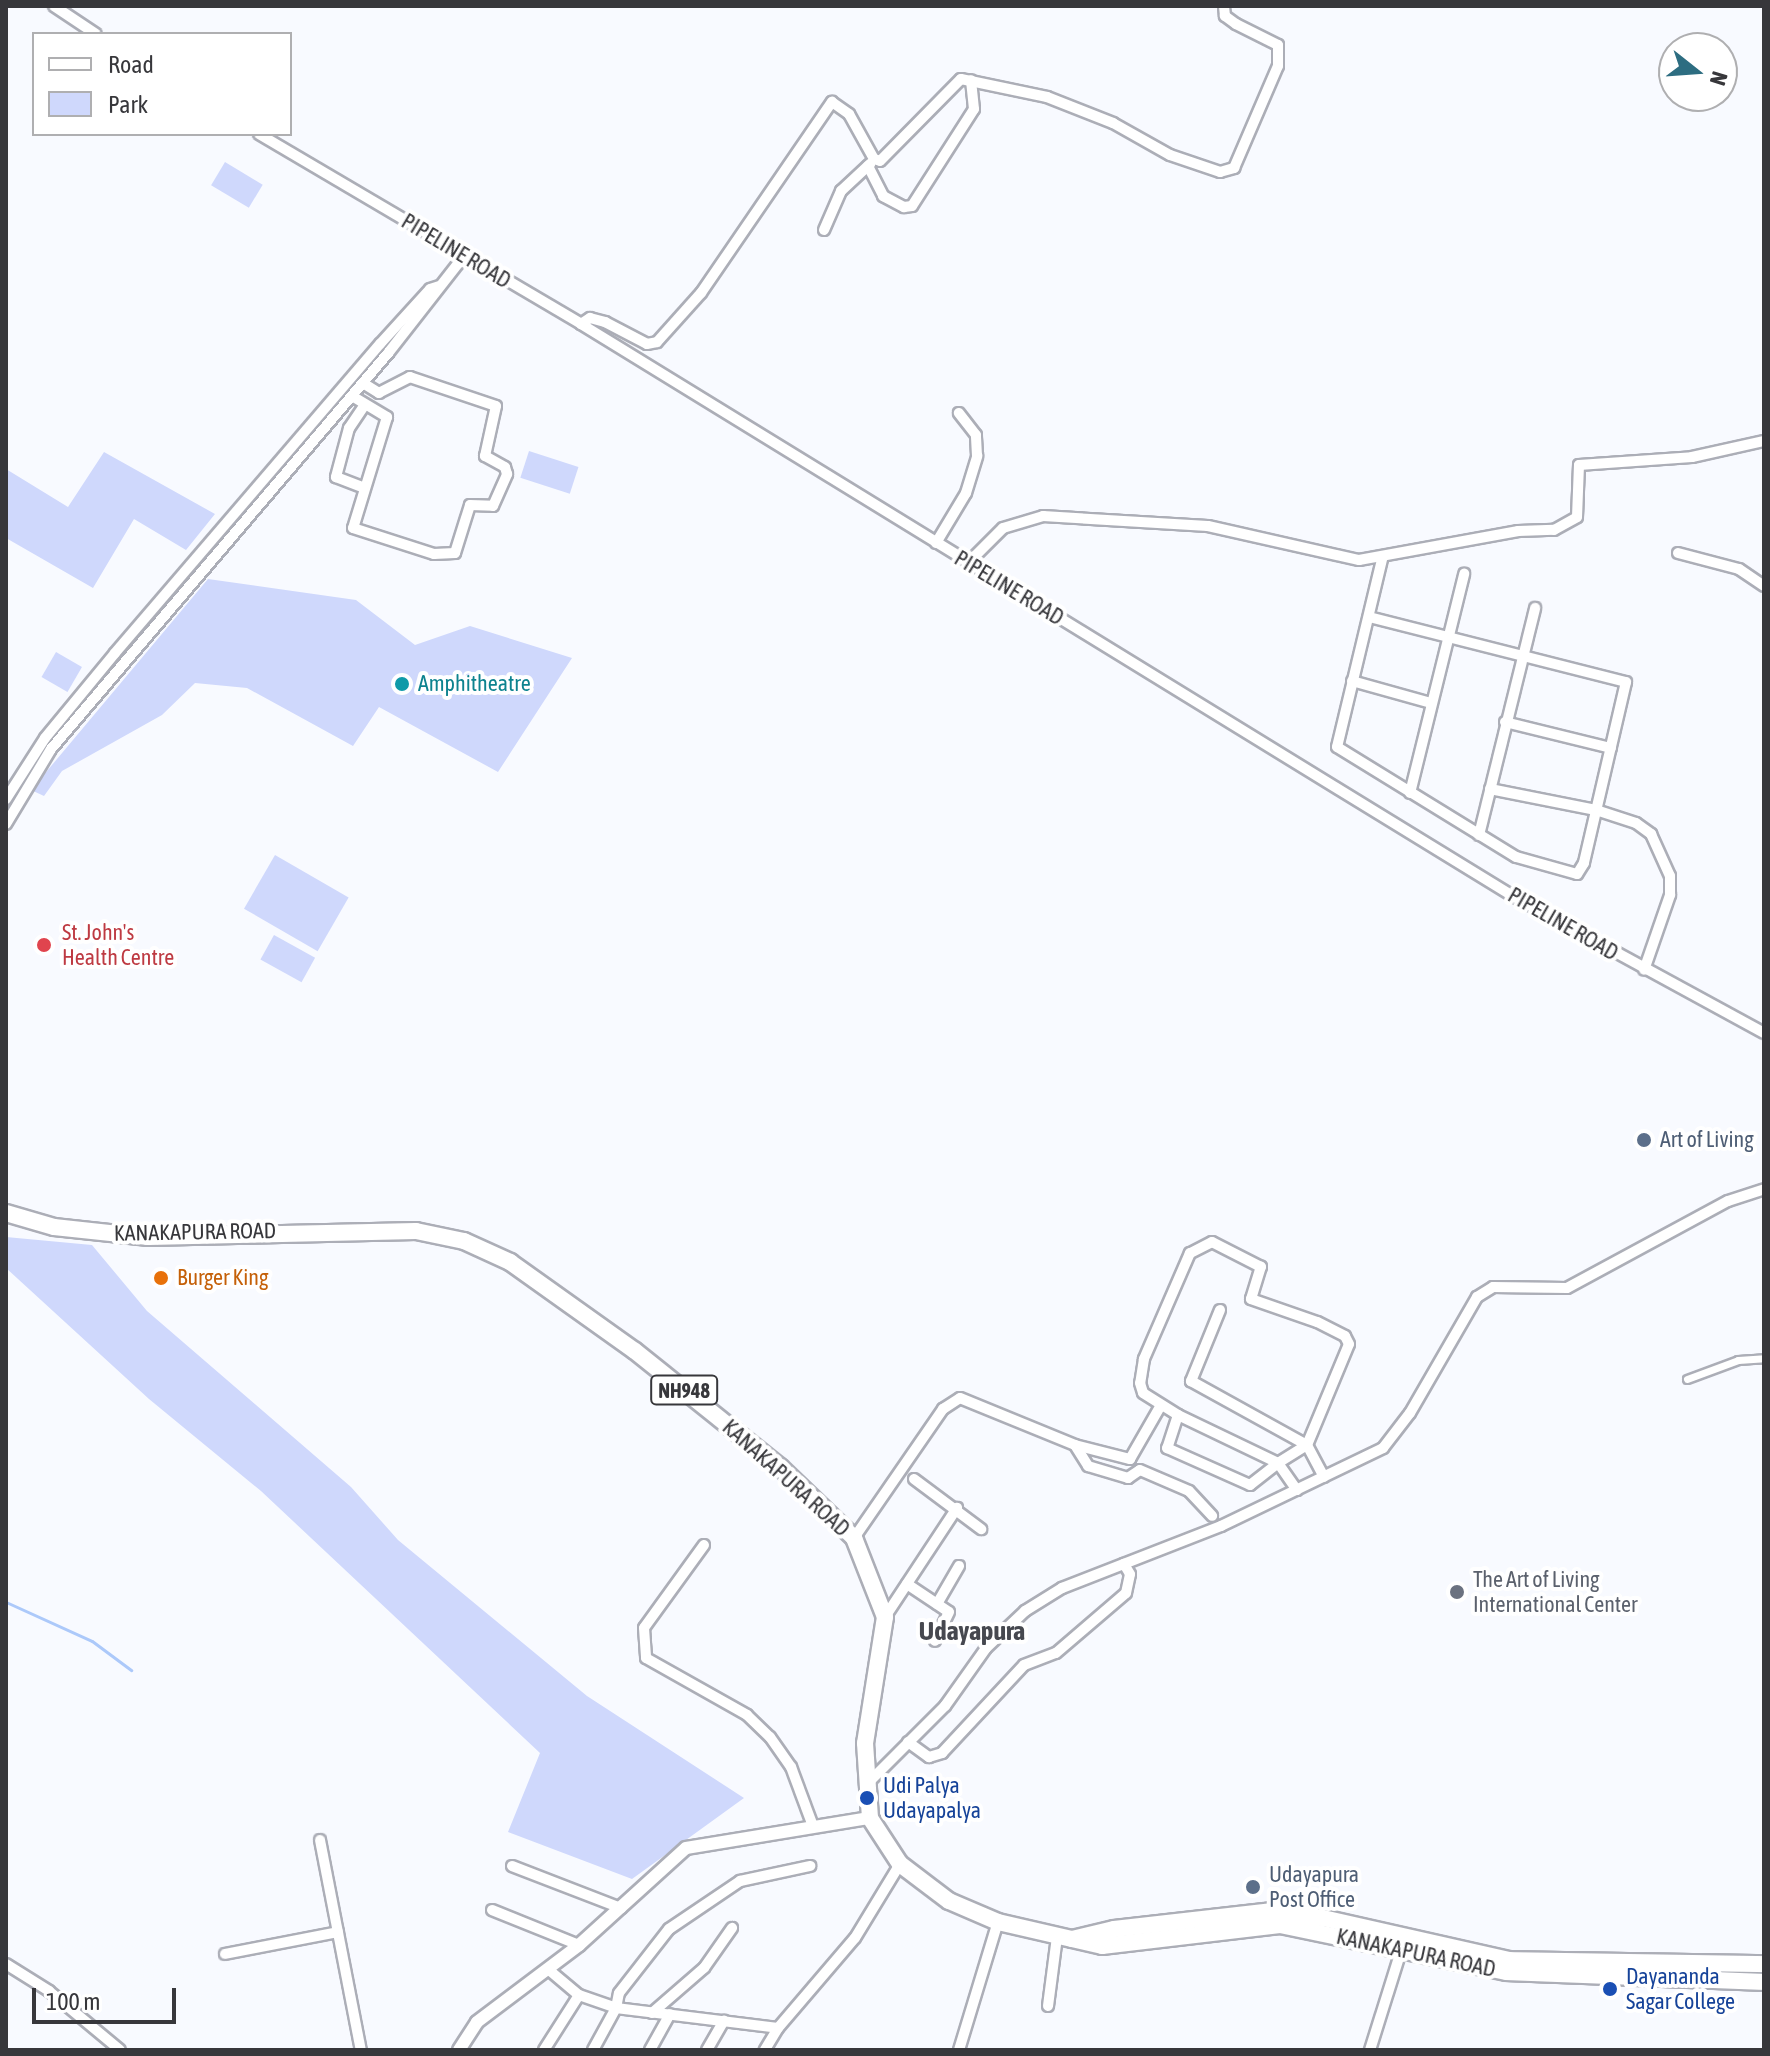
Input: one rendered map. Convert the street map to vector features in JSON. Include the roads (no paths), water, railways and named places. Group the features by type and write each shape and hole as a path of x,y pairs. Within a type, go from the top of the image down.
{"highway":[{"name":"KANAKAPURA ROAD","path":"6,1213 54,1227 148,1237 416,1231 464,1241 510,1262 635,1351 780,1467 854,1538 885,1617 865,1743 865,1786 870,1818 900,1864 949,1901 998,1922 1063,1939 1102,1930 1252,1920 1302,1913 1403,1945 1507,1972 1764,1982"},
{"name":"KANAKAPURA ROAD","path":"1403,1945 1509,1960 1764,1964"}],"street":[{"path":"54,6 93,32"},
{"path":"824,230 841,191 871,163 888,157 951,85 971,80 1047,97 1113,123 1170,155 1220,172 1234,168 1278,66 1278,45 1236,24 1225,16 1224,6"},
{"path":"581,324 590,318 605,322 647,344 657,342 701,293 832,102 849,114 883,196 904,207 912,206 974,109 971,80"},
{"name":"PIPELINE ROAD","path":"262,136 581,324 1511,895 1764,1033"},
{"path":"9,801 363,383 464,256"},
{"path":"6,824 9,801 45,738 380,344 430,289 439,286"},
{"path":"352,396 364,406 387,417 353,528 448,557 455,553 470,505 493,506 507,474 505,467 485,456 498,416 490,401 410,377 379,393 363,383"},
{"path":"364,406 349,428 336,477 364,488"},
{"path":"936,543 966,493 977,456 976,435 959,413"},
{"path":"968,563 1003,528 1043,516 1208,526 1333,558 1383,556 1570,525 1577,517 1576,471 1587,462 1692,457 1764,441"},
{"path":"1678,553 1739,569 1764,586"},
{"path":"1369,617 1522,653 1626,682 1596,810 1577,874 1516,857 1337,747 1383,556"},
{"path":"1410,793 1464,574"},
{"path":"1479,835 1535,608"},
{"path":"1352,681 1431,703"},
{"path":"1505,722 1611,748"},
{"path":"1490,789 1596,810 1636,823 1651,834 1670,876 1670,895 1644,970"},
{"path":"865,1786 945,1706 986,1648 1025,1611 1062,1588 1297,1490 1383,1448 1410,1413 1477,1297 1493,1287 1567,1288 1728,1201 1764,1189"},
{"path":"1178,1415 1167,1443 1172,1453 1250,1485 1278,1463 1307,1445 1349,1344 1345,1336 1317,1322 1251,1299 1261,1267 1212,1242 1190,1253 1144,1359 1143,1393 1178,1415 1278,1463 1297,1490"},
{"path":"1220,1310 1191,1381 1307,1445 1324,1477"},
{"path":"1687,1379 1738,1360 1764,1358"},
{"path":"854,1538 951,1400 977,1403 1075,1445 1130,1459 1161,1405"},
{"path":"1075,1445 1088,1466 1128,1478 1140,1470 1189,1491 1212,1516"},
{"path":"914,1479 957,1508 981,1529"},
{"path":"885,1617 957,1508"},
{"path":"704,1545 644,1628 646,1658 747,1715 770,1737 791,1767 813,1826"},
{"path":"908,1742 929,1757 942,1753 1024,1665 1056,1653 1126,1593 1130,1574 1124,1564"},
{"path":"937,1604 959,1566"},
{"path":"907,1584 937,1604 950,1618 935,1641"},
{"path":"459,2050 477,2022 549,1970 686,1848 870,1818"},
{"path":"320,1840 361,2050"},
{"path":"765,2050 778,2028 855,1938 900,1864"},
{"path":"512,1866 621,1908"},
{"path":"593,2050 616,2008 619,1993 669,1929 740,1881 810,1866"},
{"path":"492,1910 579,1945"},
{"path":"959,2050 998,1922"},
{"path":"652,2013 704,1968 732,1928"},
{"path":"225,1954 338,1932"},
{"path":"1048,2006 1063,1939"},
{"path":"1370,2050 1403,1945"},
{"path":"6,1964 120,2050"},
{"path":"549,1970 579,1995 616,2008 778,2028"},
{"path":"544,2050 579,1995"},
{"path":"650,2050 670,2014"},
{"path":"707,2050 724,2021"}],"waterway":[{"path":"6,1602 92,1641 131,1670"}],"place":[{"name":"Amphitheatre","path":"402,684"},
{"name":"St. John's Health Centre","path":"44,945"},
{"name":"Art of Living","path":"1644,1140"},
{"name":"Burger King","path":"161,1278"},
{"name":"The Art of Living International Center","path":"1457,1592"},
{"name":"Udi Palya Udayapalya","path":"867,1798"},
{"name":"Udayapura Post Office","path":"1253,1887"},
{"name":"Dayananda Sagar College","path":"1610,1989"}],"district":[{"name":"Udayapura","path":"972,1632"}]}
